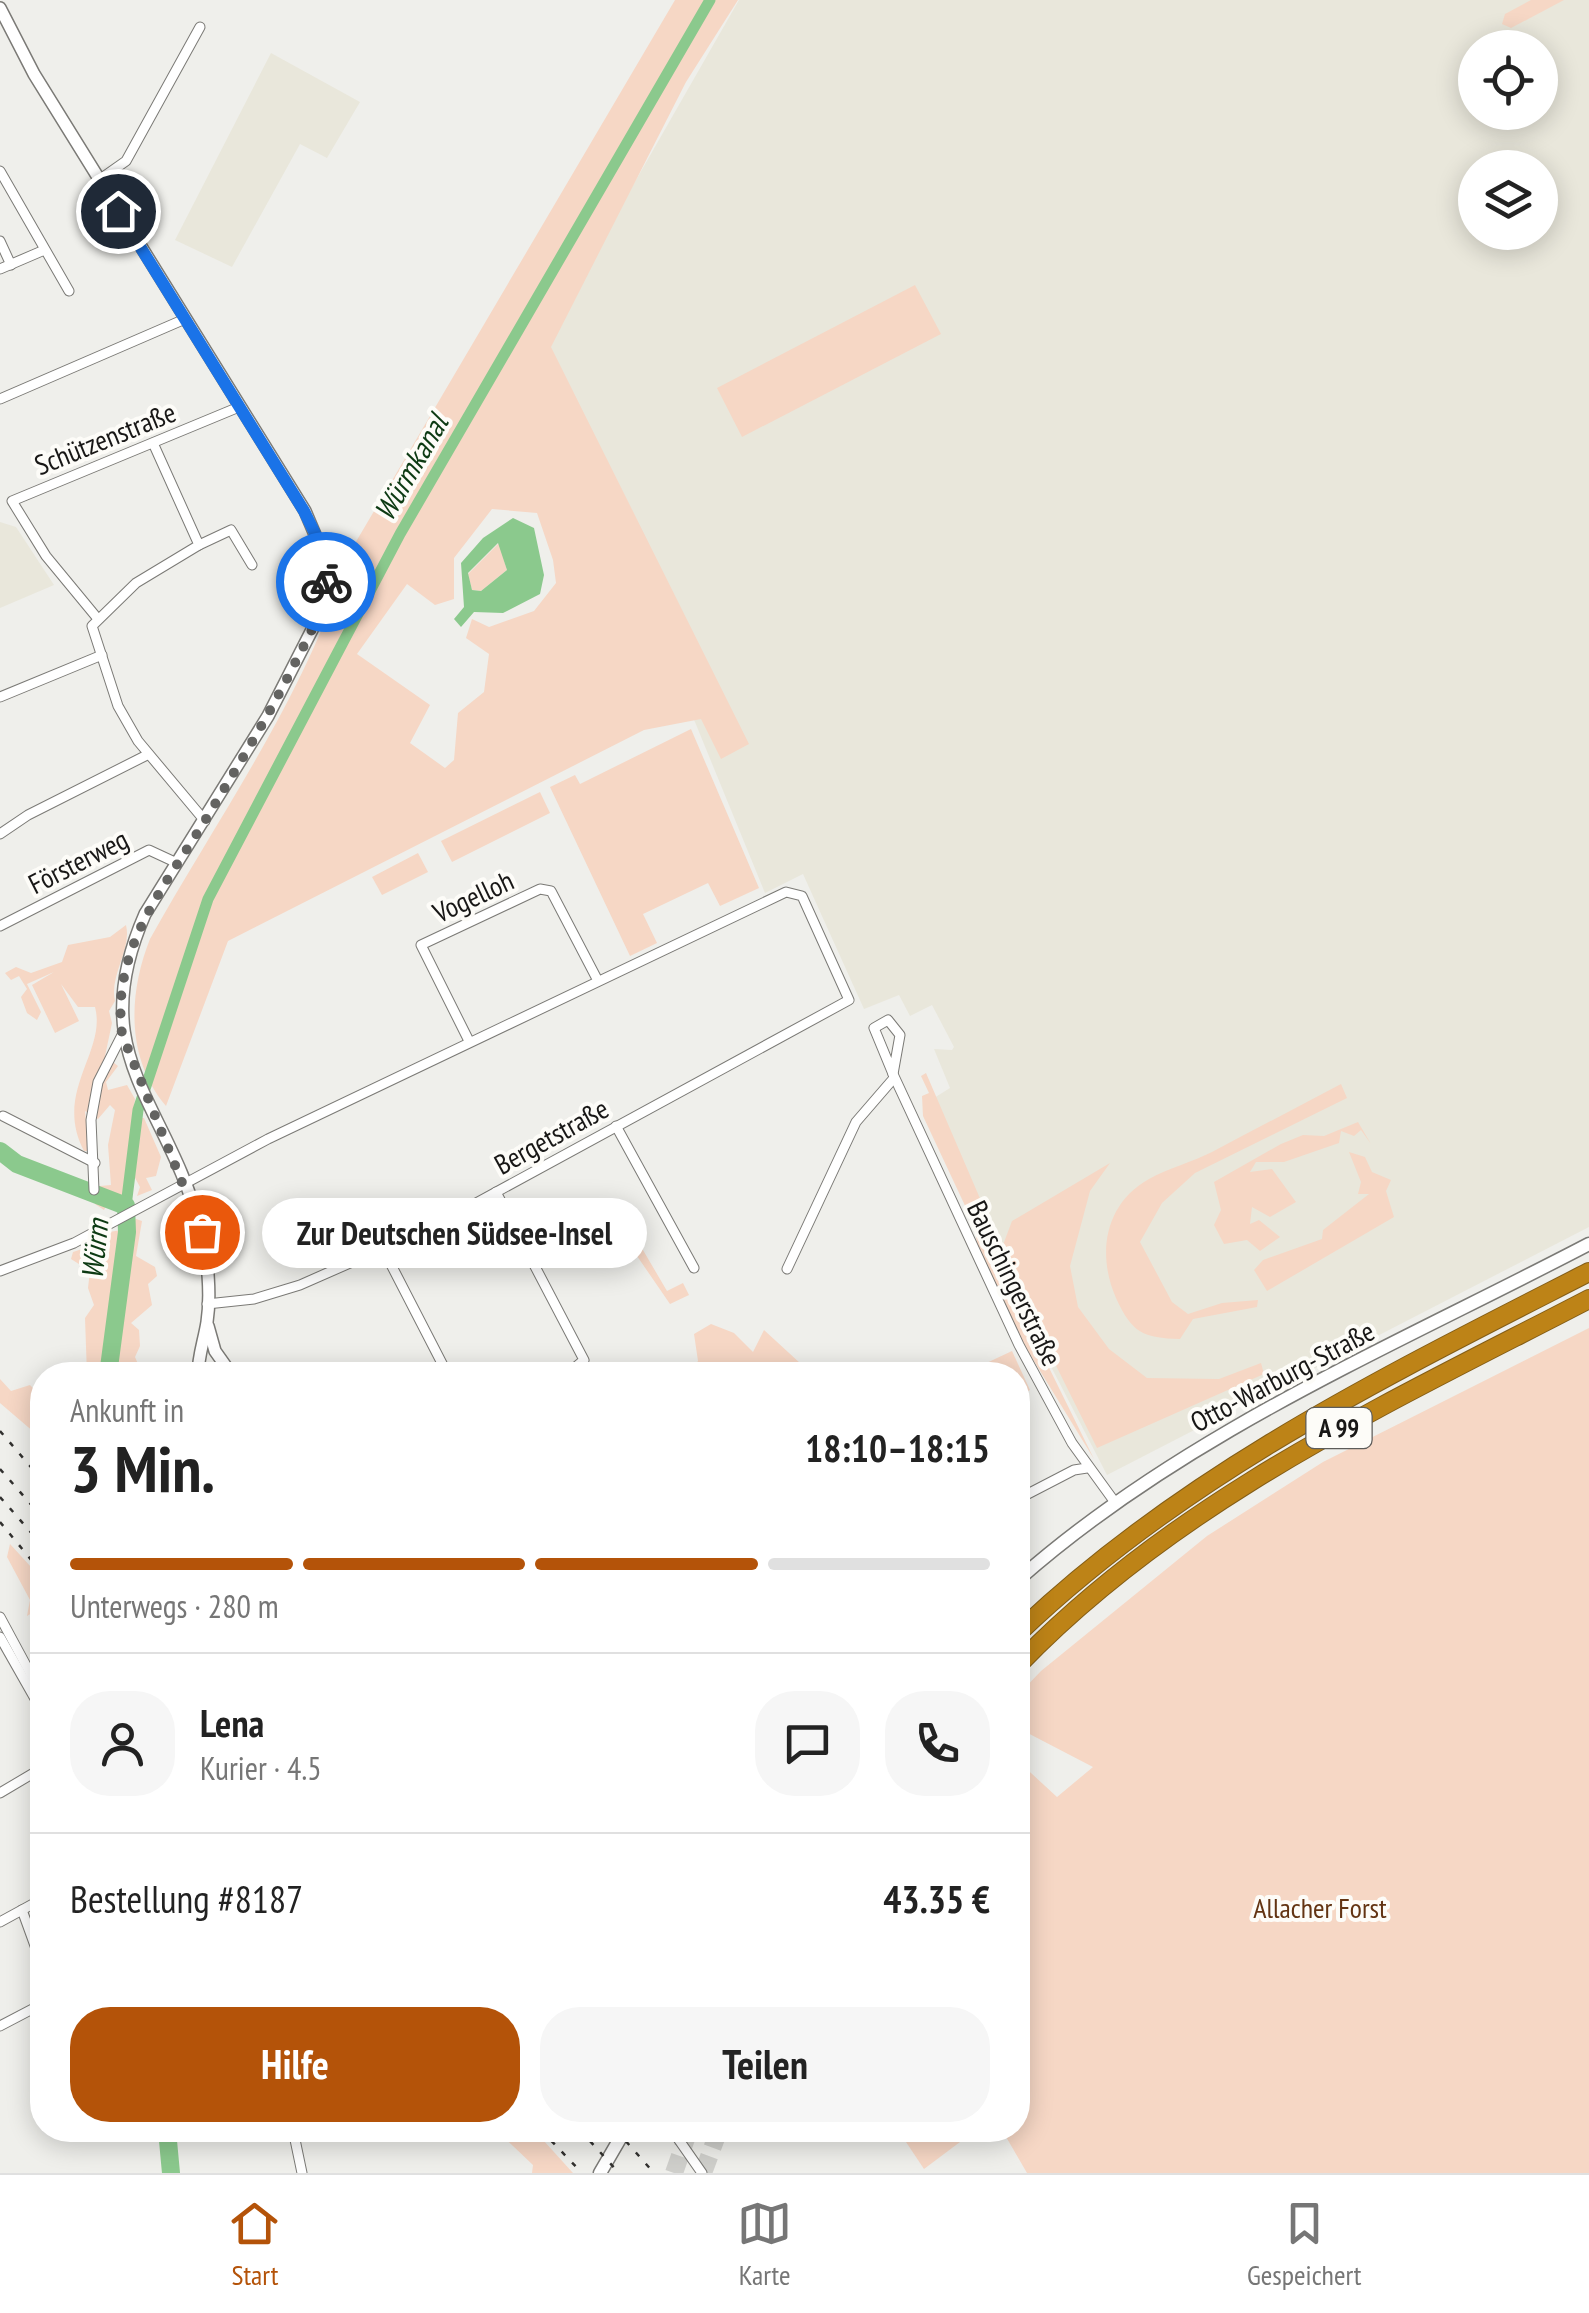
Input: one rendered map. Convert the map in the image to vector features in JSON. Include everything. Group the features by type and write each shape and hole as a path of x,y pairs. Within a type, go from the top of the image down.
{"highway":[{"name":"A 99","path":"1030,1622 1122,1542 1247,1454 1589,1272"},
{"name":"A 99","path":"1030,1654 1141,1555 1222,1497 1298,1450 1589,1298"}],"main road":[{"name":"Otto-Warburg-Straße","path":"1030,1570 1114,1502 1237,1426 1589,1244"},
{"path":"600,2173 618,2142"}],"street":[{"path":"0,8 34,74 311,522 326,563 326,588 318,618 268,716 132,941 122,987 122,1034 137,1078 186,1183 204,1246 207,1323 200,1362"},
{"path":"99,180 126,160 200,27"},
{"path":"0,171 42,251"},
{"path":"0,242 5,267 42,251 49,252 68,291"},
{"path":"0,399 185,319"},
{"name":"Schützenstraße","path":"98,619 46,556 12,501 239,407"},
{"path":"153,442 199,545"},
{"path":"205,820 147,755 118,706 92,626 136,583 231,530 252,565"},
{"path":"0,697 102,655"},
{"path":"0,834 28,815 147,755"},
{"name":"Försterweg","path":"0,926 149,850 177,863"},
{"name":"Vogelloh","path":"469,1041 421,945 540,890 552,891 597,979"},
{"name":"Bergetstraße","path":"207,1304 272,1294 383,1249 849,1000 812,914 798,893 786,892 597,979"},
{"path":"0,1271 74,1243 186,1183 597,979"},
{"name":"Bauschingerstraße","path":"894,1076 900,1035 888,1020 874,1028 894,1076 1029,1362"},
{"path":"94,1190 92,1120 98,1082 122,1034"},
{"path":"787,1269 856,1122 894,1076"},
{"path":"3,1116 95,1163"},
{"path":"616,1126 694,1268"},
{"path":"496,1192 584,1360 582,1362"},
{"path":"383,1249 441,1362"},
{"path":"207,1323 215,1351 223,1362"},
{"name":"Bauschingerstraße","path":"1030,1365 1088,1468 1114,1502"},
{"path":"1030,1493 1074,1470 1088,1468"},
{"path":"0,1617 30,1673"},
{"path":"0,1637 30,1690"},
{"path":"0,1792 30,1775"},
{"path":"0,1922 30,1906"},
{"path":"22,1910 30,1932"},
{"path":"0,2026 30,2010"},
{"path":"296,2142 302,2173"},
{"path":"680,2142 702,2173"}],"shaded area":[{"path":"739,0 1589,0 1589,1227 1107,1475 995,1258 991,1224 934,1098 950,1088 934,1049 954,1047 932,1005 910,1016 899,995 864,1009 803,874 765,893 541,346"},
{"path":"271,53 360,102 327,158 300,144 232,267 175,240"},
{"path":"513,518 534,528 544,575 540,594 503,613 474,612 461,627 454,619 464,607 461,563 483,538","holes":["498,543 507,570 481,591 472,590 468,573"]},
{"path":"0,522 16,527 54,585 0,608"}],"green space":[{"path":"675,0 738,0 686,82 551,347 749,744 721,759 701,719 644,730 228,941 166,1106 153,1088 138,1047 135,1004 143,960 150,939 286,704 331,606 347,557","holes":["492,509 537,513 553,560 556,583 534,611 489,627 472,619 466,638 489,654 484,692 458,713 454,760 445,768 410,743 430,705 357,654 407,584 435,605 454,599 454,558"]},
{"path":"1531,0 1564,0 1511,28 1502,24 1505,14"},
{"path":"915,285 941,334 742,437 717,388"},
{"path":"499,543 507,570 481,591 472,590 468,574"},
{"path":"691,729 759,888 720,906 708,883 643,914 657,943 630,956 550,787 575,775 580,784"},
{"path":"540,792 550,813 452,862 441,841"},
{"path":"418,853 428,872 382,895 372,877"},
{"path":"126,925 115,1001 109,1011 112,1023 105,1056 118,1066 106,1082 108,1090 127,1085 135,1099 133,1118 144,1118 161,1157 156,1176 146,1178 152,1190 137,1196 140,1187 134,1176 120,1198 110,1198 104,1210 95,1204 100,1186 111,1185 108,1145 115,1110 110,1105 98,1119 85,1111 89,1151 84,1151 74,1110 94,1040 95,1007 78,1007 61,984 79,1021 55,1033 32,985 54,972 27,984 41,1012 37,1020 27,1013 21,997 27,989 19,976 11,980 5,973 16,967 31,973 62,962 68,945 110,937"},
{"path":"926,1073 991,1224 995,1258 1094,1459 1026,1348 977,1244 975,1227 923,1116 922,1096 929,1093 921,1076"},
{"path":"1341,1084 1347,1098 1195,1173 1162,1203 1140,1242 1172,1302 1188,1314 1222,1303 1258,1300 1257,1307 1193,1319 1180,1339 1148,1335 1134,1326 1116,1298 1107,1265 1108,1232 1122,1202 1149,1179 1212,1152"},
{"path":"1358,1122 1371,1144 1361,1130 1354,1136 1341,1131 1339,1143 1284,1162 1256,1162 1250,1172 1272,1169 1296,1202 1270,1217 1252,1207 1250,1224 1259,1220 1280,1237 1260,1251 1247,1240 1224,1244 1214,1225 1221,1210 1214,1182 1281,1144 1303,1135 1324,1136"},
{"path":"1349,1152 1365,1157 1372,1172 1391,1180 1386,1191 1394,1217 1267,1291 1254,1270 1263,1260 1322,1239 1323,1230 1369,1194 1358,1194 1361,1182"},
{"path":"1110,1163 1090,1191 1070,1266 1078,1307 1109,1349 1147,1378 1219,1379 1261,1363 1264,1374 1097,1448 1000,1253 1012,1221"},
{"path":"613,1199 667,1291 683,1283 689,1295 670,1304 602,1205"},
{"path":"133,1218 142,1221 136,1256 155,1267 157,1276 148,1284 152,1305 131,1323 139,1330 137,1362 87,1362 85,1318 94,1305 88,1288 90,1271 71,1259 73,1252 85,1248 96,1234 122,1230"},
{"path":"711,1324 734,1333 753,1352 764,1330 799,1362 697,1362 694,1334"},
{"name":"Allacher Forst","path":"1589,1328 1589,2173 1027,2173 1009,2142 1030,2142 1030,1772 1057,1797 1093,1767 1030,1734 1030,1682 1207,1536 1323,1462"},
{"path":"1012,1351 1017,1362 989,1362"},
{"path":"0,1379 11,1391 30,1385 30,1429 0,1403"},
{"path":"10,1544 30,1566 30,1600 7,1557"},
{"path":"509,2142 545,2142 573,2173 532,2173 533,2165"},
{"path":"906,2142 960,2142 924,2169"}],"waterway":[{"name":"Würmkanal","path":"126,1206 138,1110 208,899 400,534 710,0"},
{"name":"Würm","path":"0,1151 17,1164 126,1206 127,1232 110,1362"},
{"name":"Würm","path":"168,2142 171,2173"}],"tunnel":[{"path":"674,2173 685,2142"},
{"path":"703,2173 715,2142"}],"railway":[{"path":"0,1431 30,1466"},
{"path":"0,1469 30,1503"},
{"path":"0,1497 30,1531"},
{"path":"0,1522 30,1558"},
{"path":"552,2142 582,2173"},
{"path":"591,2142 619,2173"},
{"path":"627,2142 654,2173"}],"way so far":[{"path":"202,1232 186,1183 130,1062 122,1034 120,1015 126,961 145,914 268,716 318,618 326,582"}],"place":[{"name":"Zur Deutschen Südsee-Insel","path":"202,1232"}],"route":[{"path":"118,211 311,522 323,550 326,582"}]}
